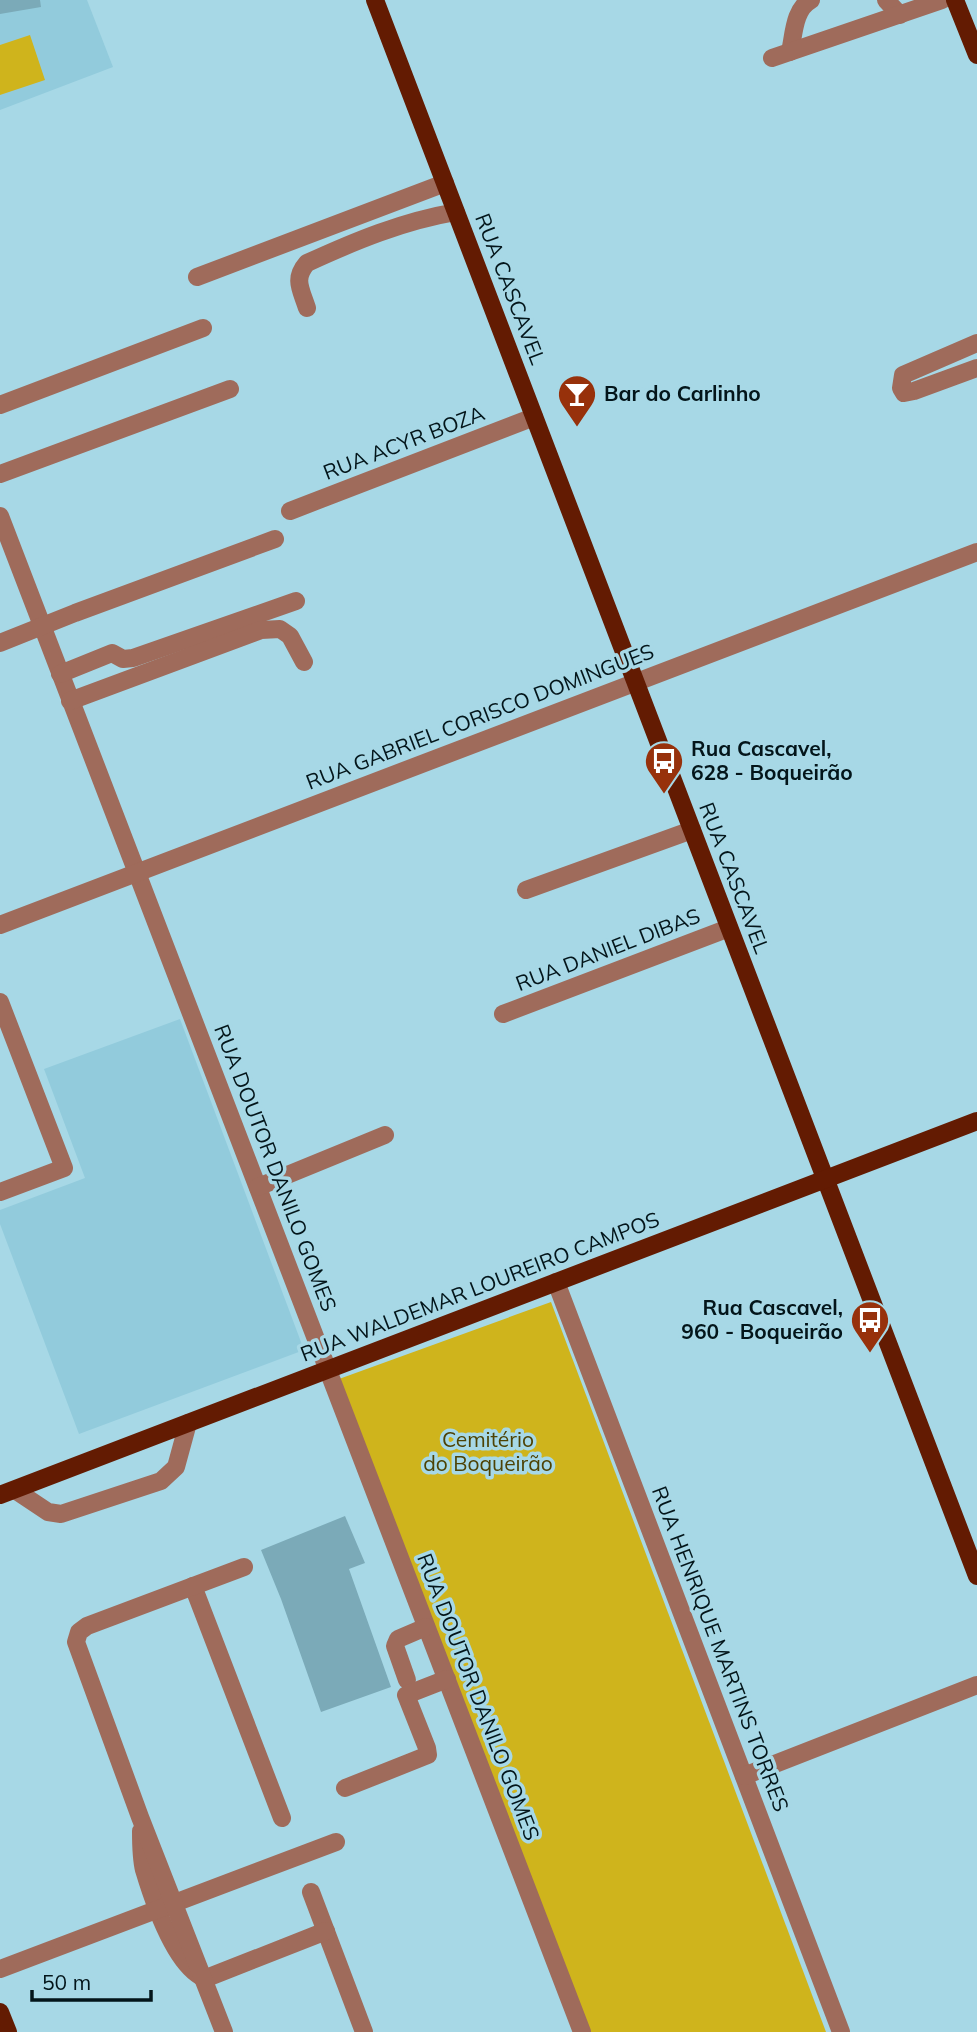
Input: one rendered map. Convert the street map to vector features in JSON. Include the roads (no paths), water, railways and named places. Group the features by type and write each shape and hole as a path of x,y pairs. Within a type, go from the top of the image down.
{"main road":[{"name":"RUA CASCAVEL","path":"375,0 977,1576"},
{"path":"956,0 977,55"},
{"name":"RUA WALDEMAR LOUREIRO CAMPOS","path":"7,1492 977,1121"},
{"path":"0,2012 8,2032"}],"street":[{"path":"790,52 797,16 811,0"},
{"path":"886,0 900,15"},
{"path":"772,58 942,0"},
{"path":"197,277 445,183"},
{"path":"307,308 298,280 300,271 307,263 369,235 456,212"},
{"path":"0,405 203,328"},
{"path":"977,343 903,375 901,388 904,393 914,391 977,368"},
{"path":"0,474 230,389"},
{"name":"RUA ACYR BOZA","path":"290,511 534,417"},
{"name":"RUA DOUTOR DANILO GOMES","path":"0,516 582,2032"},
{"path":"0,643 275,539"},
{"name":"RUA GABRIEL CORISCO DOMINGUES","path":"0,925 977,552"},
{"path":"61,674 112,653 123,659 133,658 296,601"},
{"path":"71,701 261,630 280,629 290,636 304,662"},
{"path":"526,890 692,830"},
{"name":"RUA DANIEL DIBAS","path":"503,1013 729,928"},
{"path":"0,1002 64,1168 0,1192"},
{"path":"258,1187 385,1135"},
{"name":"RUA HENRIQUE MARTINS TORRES","path":"556,1282 841,2032"},
{"path":"7,1492 48,1512 61,1514 161,1481 176,1467 188,1423"},
{"path":"224,2032 204,1979 191,1971 182,1959 167,1906 144,1870 140,1818 76,1642 79,1632 87,1626 244,1567"},
{"path":"193,1586 282,1818"},
{"path":"408,1680 396,1646 401,1636 426,1627"},
{"path":"345,1788 428,1755 428,1748 406,1695 447,1679"},
{"path":"744,1776 977,1685"},
{"path":"0,1969 336,1842"},
{"path":"311,1892 364,2032"},
{"path":"204,1979 326,1931"}],"place":[{"name":"Bar do Carlinho","path":"577,428"},
{"name":"Rua Cascavel, 628 - Boqueirão","path":"664,795"},
{"name":"Rua Cascavel, 960 - Boqueirão","path":"870,1354"}],"park label":[{"name":"Cemitério do Boqueirão","path":"488,1452"}]}
